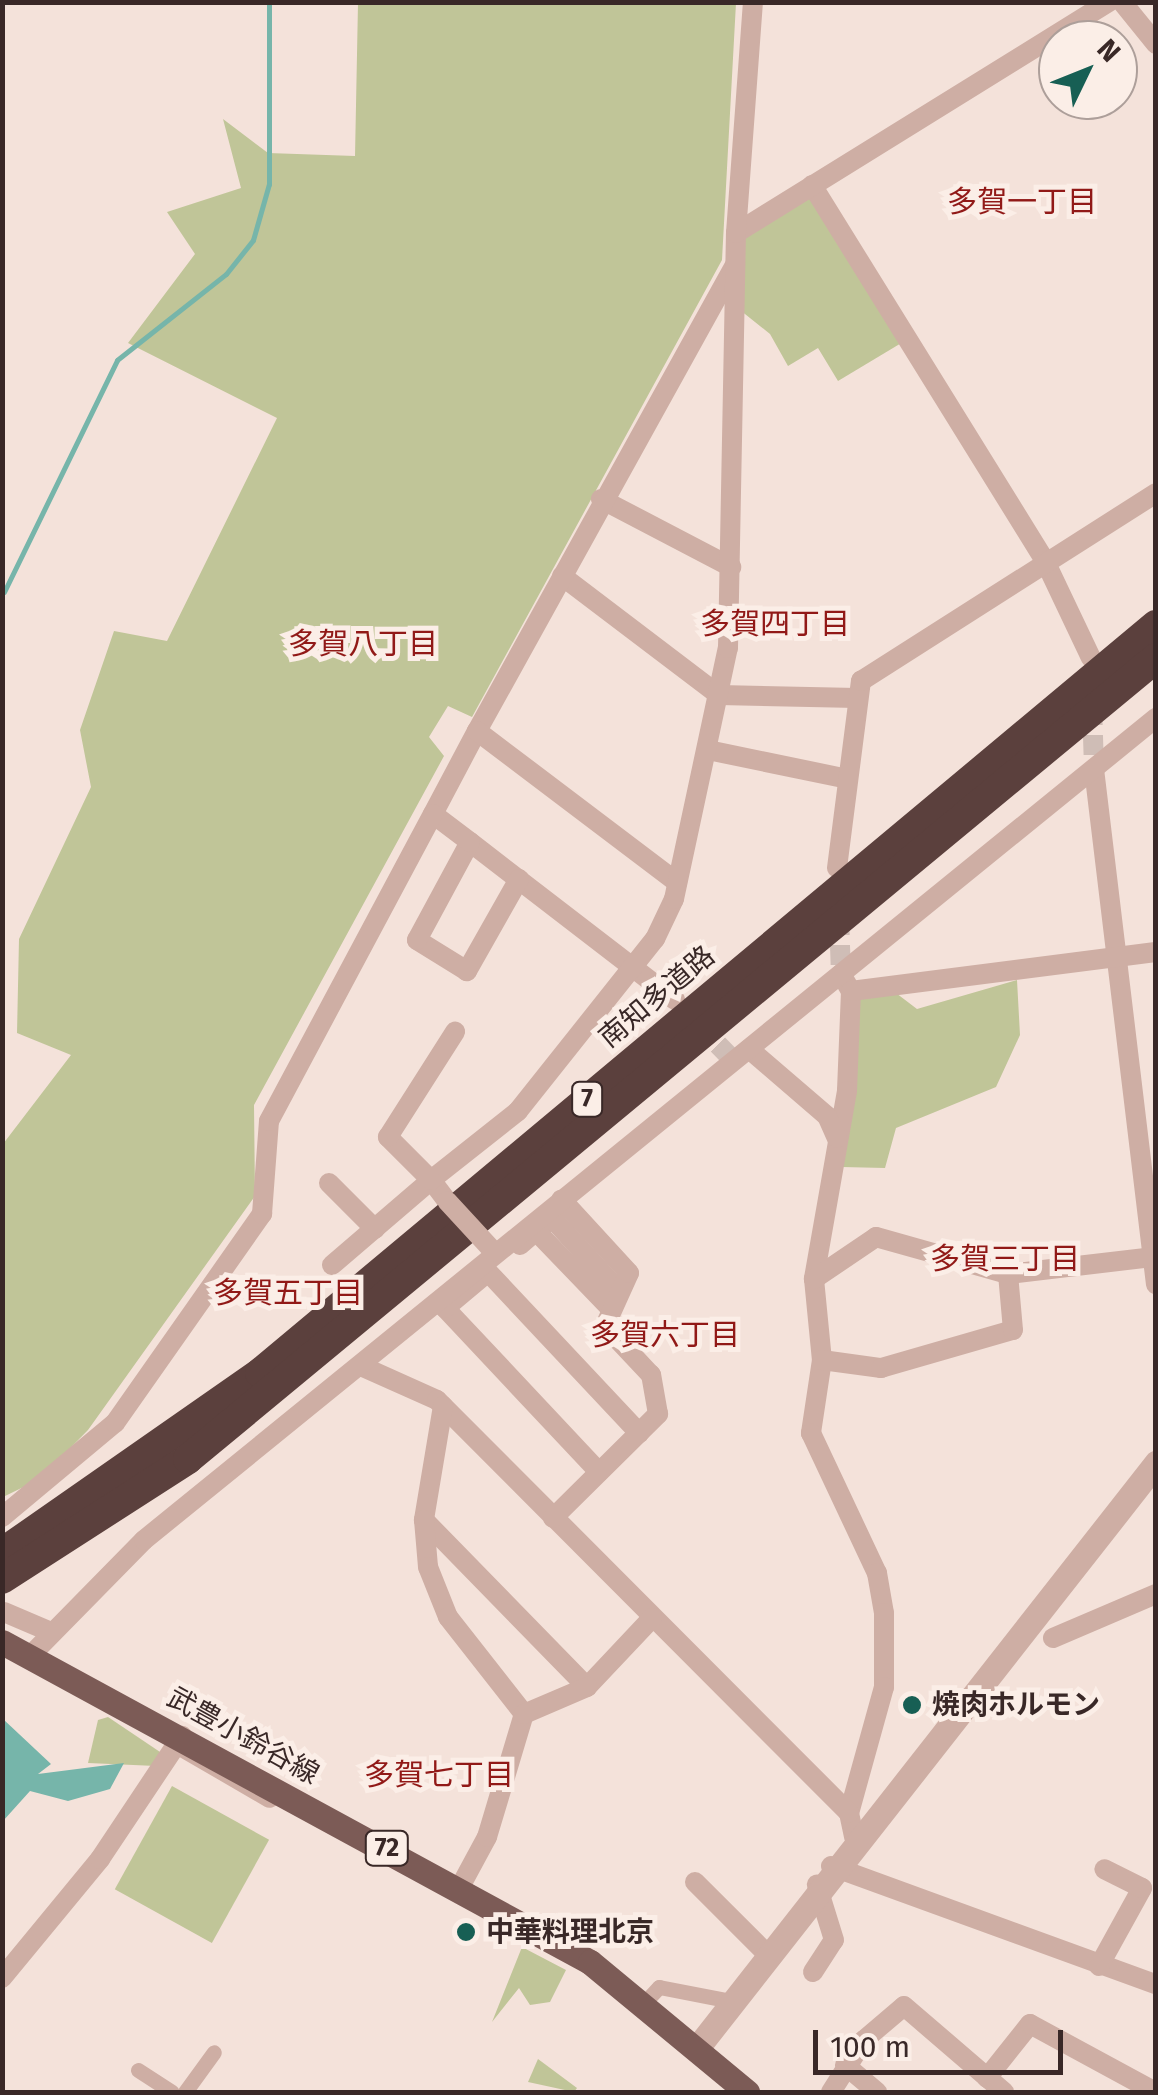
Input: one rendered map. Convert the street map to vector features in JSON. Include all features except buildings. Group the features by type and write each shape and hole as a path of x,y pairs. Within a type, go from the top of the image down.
{"highway":[{"name":"南知多道路","path":"2,1553 260,1373 1156,626"},
{"name":"南知多道路","path":"2,1579 188,1459 1156,658"}],"main road":[{"name":"武豊小鈴谷線","path":"2,1642 33,1653 180,1739 460,1887 644,2004 746,2092"}],"street":[{"path":"332,1265 518,1111 635,966 677,882 719,695 731,568 736,233 753,2"},
{"path":"736,233 1109,2"},
{"path":"1122,2 1156,44"},
{"path":"812,185 1045,561 1090,658"},
{"path":"2,1517 115,1423 262,1214 269,1121 601,500 735,265"},
{"path":"838,868 843,778 857,698 873,669 1156,494"},
{"path":"601,500 731,568"},
{"path":"562,576 719,695 857,698"},
{"path":"33,1653 144,1540 749,1049 846,982 1154,722"},
{"path":"477,732 677,882"},
{"path":"708,750 843,778"},
{"path":"1094,770 1156,1284"},
{"path":"433,814 675,1000"},
{"path":"470,842 417,940 467,971 519,879"},
{"path":"846,982 1156,952"},
{"path":"846,982 837,1138 814,1280 822,1360 812,1408 816,1460 877,1574 886,1654 870,1758 852,1825"},
{"path":"455,1032 388,1138 431,1180 491,1262 640,1433"},
{"path":"749,1049 827,1116 837,1138"},
{"path":"330,1183 375,1229"},
{"path":"554,1518 658,1414 651,1375 605,1326 628,1273 562,1199"},
{"path":"599,1472 445,1308 491,1262 536,1231 614,1299"},
{"path":"814,1280 876,1237 1008,1274 1152,1258"},
{"path":"822,1360 881,1368 1014,1330 1008,1274"},
{"path":"361,1366 443,1406 852,1825"},
{"path":"443,1406 424,1520 428,1567 448,1617 524,1714"},
{"path":"697,2048 770,1957 824,1876 852,1825 1156,1463"},
{"path":"424,1520 587,1687"},
{"path":"1054,1638 1156,1594"},
{"path":"4,1612 51,1632"},
{"path":"524,1714 587,1687 652,1618"},
{"path":"460,1887 488,1837 524,1714"},
{"path":"2,1978 100,1860 180,1739"},
{"path":"1100,1966 1142,1888 1104,1869"},
{"path":"824,1876 1156,1984"},
{"path":"814,1972 834,1940 824,1876"},
{"path":"695,1882 770,1957"},
{"path":"644,2004 659,1987 736,2002"},
{"path":"831,2092 845,2065 904,2006 1004,2092"},
{"path":"987,2078 1030,2024 1155,2092"},
{"path":"185,2092 214,2052"},
{"path":"845,2065 877,2092"},
{"path":"138,2070 172,2092"}],"green space":[{"path":"358,3 736,3 722,260 472,717 448,706 429,737 444,756 254,1105 255,1196 88,1430 40,1479 3,1497 3,1144 71,1055 17,1033 19,939 91,787 80,730 114,631 167,641 277,418 128,343 195,254 167,212 241,188 223,119 268,153 355,156"},
{"path":"812,185 908,339 838,381 818,348 788,366 770,334 735,306 736,233"},
{"path":"1017,980 1020,1035 996,1087 896,1128 885,1168 842,1167 859,999 892,990 917,1009"},
{"path":"108,1717 163,1754 156,1766 88,1763 98,1720"},
{"path":"172,1786 269,1840 212,1943 115,1889"},
{"path":"522,1947 566,1970 550,2002 530,2005 519,1988 492,2022"},
{"path":"538,2059 577,2088 574,2092 528,2082"}],"water":[{"path":"3,1719 51,1764 38,1774 124,1763 110,1789 68,1801 30,1791 3,1821"}],"waterway":[{"path":"4,592 117,360 226,274 253,240 269,184 269,2"}],"tunnel":[{"path":"1092,705 1094,769"},
{"path":"839,915 841,974"},
{"path":"697,1023 733,1060"}],"place":[{"name":"焼肉ホルモン","path":"912,1705"},
{"name":"中華料理北京","path":"466,1932"}],"district":[{"name":"多賀一丁目","path":"1022,202"},
{"name":"多賀四丁目","path":"775,624"},
{"name":"多賀八丁目","path":"363,644"},
{"name":"多賀三丁目","path":"1005,1259"},
{"name":"多賀五丁目","path":"288,1293"},
{"name":"多賀六丁目","path":"665,1335"},
{"name":"多賀七丁目","path":"439,1775"}]}
